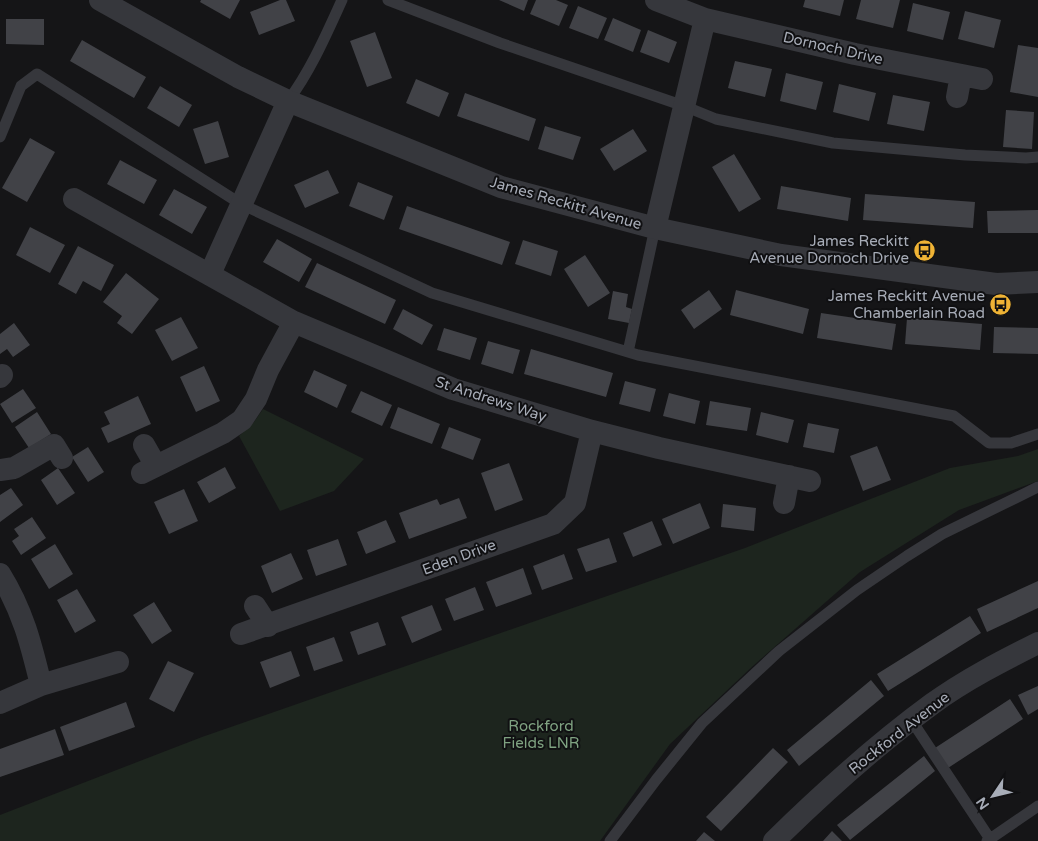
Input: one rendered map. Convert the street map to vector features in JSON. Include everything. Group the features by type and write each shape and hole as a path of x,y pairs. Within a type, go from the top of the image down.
{"street":[{"name":"James Reckitt Avenue","path":"100,0 238,77 288,101 501,187 655,228 781,256 996,284 1038,282"},
{"name":"Dornoch Drive","path":"656,0 705,19 855,54 971,77 957,97"},
{"path":"655,228 705,19"},
{"path":"210,274 288,101"},
{"name":"St Andrews Way","path":"74,199 294,322 453,389 592,431 799,479 784,503"},
{"path":"144,445 149,470 223,433 242,420 256,399 268,370 294,322"},
{"name":"Eden Drive","path":"241,634 553,524 575,503 592,431"},
{"path":"0,470 14,468 54,445 62,458"},
{"path":"0,574 13,596 29,634 41,685"},
{"path":"255,606 268,626"},
{"name":"Rockford Avenue","path":"774,841 826,790 933,703 998,662 1038,643"},
{"path":"0,703 41,685 118,662"}],"lane":[{"path":"288,101 299,87 312,63 342,0"},
{"path":"388,0 500,43 684,106 716,119 832,143 965,155 1038,157"},
{"path":"0,136 20,86 37,74 241,204 432,293 628,352 954,416 989,443 1011,443 1038,434"},
{"path":"628,352 655,228"},
{"path":"610,841 650,786 702,723 779,651 857,590 915,551 942,534 1038,487"},
{"path":"912,720 988,840 1038,806"}],"green space":[{"path":"263,409 364,459 334,491 280,511 239,436 254,422"},
{"name":"Rockford Fields LNR","path":"1038,449 1038,481 959,510 860,572 754,665 670,744 600,841 0,841 0,815 202,737 745,548 950,468 1018,456"}],"building":[{"path":"201,0 240,0 230,19 200,2"},
{"path":"280,0 286,0 295,21 259,35 250,12"},
{"path":"499,0 528,0 524,11"},
{"path":"536,0 556,0 568,5 559,26 530,14"},
{"path":"805,0 844,0 840,16 803,7"},
{"path":"861,0 900,0 893,28 856,19"},
{"path":"913,3 950,12 943,40 907,31"},
{"path":"578,6 607,18 598,39 569,28"},
{"path":"965,11 1001,20 994,48 958,39"},
{"path":"613,18 641,30 633,52 604,40"},
{"path":"6,19 44,19 44,45 6,44"},
{"path":"648,30 677,42 669,63 640,52"},
{"path":"375,32 392,78 367,87 350,41"},
{"path":"82,40 146,77 134,98 70,61"},
{"path":"1018,45 1038,48 1038,97 1010,92"},
{"path":"735,61 772,69 765,97 728,88"},
{"path":"786,73 823,82 816,110 780,101"},
{"path":"416,79 449,93 439,117 406,103"},
{"path":"839,84 876,93 869,121 833,112"},
{"path":"160,86 192,105 179,127 147,108"},
{"path":"465,93 536,119 529,141 457,116"},
{"path":"893,95 930,102 924,131 887,124"},
{"path":"1006,110 1034,112 1032,149 1003,147"},
{"path":"218,121 229,157 205,164 193,129"},
{"path":"545,126 581,137 573,160 538,149"},
{"path":"633,129 647,151 614,171 600,149"},
{"path":"30,138 55,152 27,202 2,188"},
{"path":"734,154 761,199 739,212 712,167"},
{"path":"120,160 157,180 144,204 107,184"},
{"path":"328,170 339,193 305,208 294,185"},
{"path":"358,182 393,196 384,220 349,206"},
{"path":"781,186 851,198 848,221 777,209"},
{"path":"174,189 207,207 192,234 159,215"},
{"path":"865,194 975,202 973,228 863,220"},
{"path":"407,206 510,242 502,265 399,229"},
{"path":"1038,210 1038,233 988,233 987,211"},
{"path":"30,227 65,245 50,273 16,255"},
{"path":"277,239 312,259 299,282 263,262"},
{"path":"523,240 558,251 551,276 515,264"},
{"path":"78,246 114,265 101,291 83,281 76,294 58,284"},
{"path":"585,255 610,293 588,307 564,269"},
{"path":"317,263 396,300 385,324 305,287"},
{"path":"126,273 159,299 132,334 117,323 122,316 103,302"},
{"path":"709,290 722,309 694,329 681,310"},
{"path":"736,290 809,309 803,334 730,315"},
{"path":"613,291 628,294 626,307 632,309 629,323 608,319"},
{"path":"403,309 433,325 422,345 393,329"},
{"path":"821,313 896,324 892,350 817,338"},
{"path":"181,317 198,348 172,361 155,330"},
{"path":"907,318 982,324 980,350 905,344"},
{"path":"14,323 30,345 13,357 7,349 0,354 0,334"},
{"path":"994,327 1038,328 1038,354 993,353"},
{"path":"444,328 477,338 470,360 437,350"},
{"path":"488,341 520,350 513,374 481,364"},
{"path":"531,349 613,373 606,397 524,374"},
{"path":"204,366 220,401 196,412 180,377"},
{"path":"314,370 347,385 337,408 304,392"},
{"path":"625,381 656,389 650,412 619,404"},
{"path":"23,389 36,408 12,423 0,404"},
{"path":"361,391 392,405 382,426 351,412"},
{"path":"669,393 700,401 695,424 663,416"},
{"path":"138,396 151,424 108,443 101,428 110,424 104,412"},
{"path":"710,401 751,408 747,431 706,425"},
{"path":"398,407 440,424 432,444 390,428"},
{"path":"37,412 51,434 29,448 15,427"},
{"path":"761,412 794,420 788,443 756,435"},
{"path":"808,423 839,429 834,453 803,447"},
{"path":"449,427 481,439 473,460 441,448"},
{"path":"877,446 891,480 863,491 850,456"},
{"path":"88,447 104,472 88,482 72,457"},
{"path":"509,463 523,500 495,511 481,473"},
{"path":"225,467 236,488 209,503 197,482"},
{"path":"58,468 75,493 57,505 41,480"},
{"path":"11,488 23,505 0,522 0,495"},
{"path":"184,489 198,521 169,534 154,502"},
{"path":"459,498 467,518 409,539 399,513 437,499 440,505"},
{"path":"700,503 710,528 673,544 662,519"},
{"path":"723,504 756,508 754,531 721,527"},
{"path":"32,517 46,538 21,555 12,541 19,536 14,529"},
{"path":"386,520 396,542 366,554 357,532"},
{"path":"652,521 662,545 633,557 623,533"},
{"path":"609,538 617,562 586,572 577,549"},
{"path":"338,539 347,565 316,576 307,550"},
{"path":"55,544 73,574 49,589 31,559"},
{"path":"291,553 303,579 272,593 261,566"},
{"path":"564,554 573,579 542,590 533,566"},
{"path":"523,568 532,594 496,607 486,582"},
{"path":"1038,581 1038,608 987,632 977,609"},
{"path":"475,587 484,610 454,621 445,599"},
{"path":"77,589 96,621 75,633 57,600"},
{"path":"154,602 172,631 152,644 133,615"},
{"path":"432,605 442,630 412,643 401,617"},
{"path":"970,616 981,633 888,691 877,674"},
{"path":"378,622 386,645 358,655 350,632"},
{"path":"334,637 343,661 314,671 306,647"},
{"path":"291,651 300,676 270,688 260,662"},
{"path":"168,661 194,673 174,712 149,699"},
{"path":"871,680 884,696 799,766 787,750"},
{"path":"1038,686 1038,709 1028,715 1018,695"},
{"path":"1010,699 1023,719 948,768 935,748"},
{"path":"126,702 135,727 69,751 60,727"},
{"path":"55,729 64,755 0,777 0,749"},
{"path":"773,748 788,762 721,831 706,817"},
{"path":"924,756 935,771 850,840 837,825"},
{"path":"832,831 842,841 823,841"},
{"path":"704,832 715,841 696,841"}],"place":[{"name":"James Reckitt Avenue Dornoch Drive","path":"925,250"},
{"name":"James Reckitt Avenue Chamberlain Road","path":"1001,305"}]}
